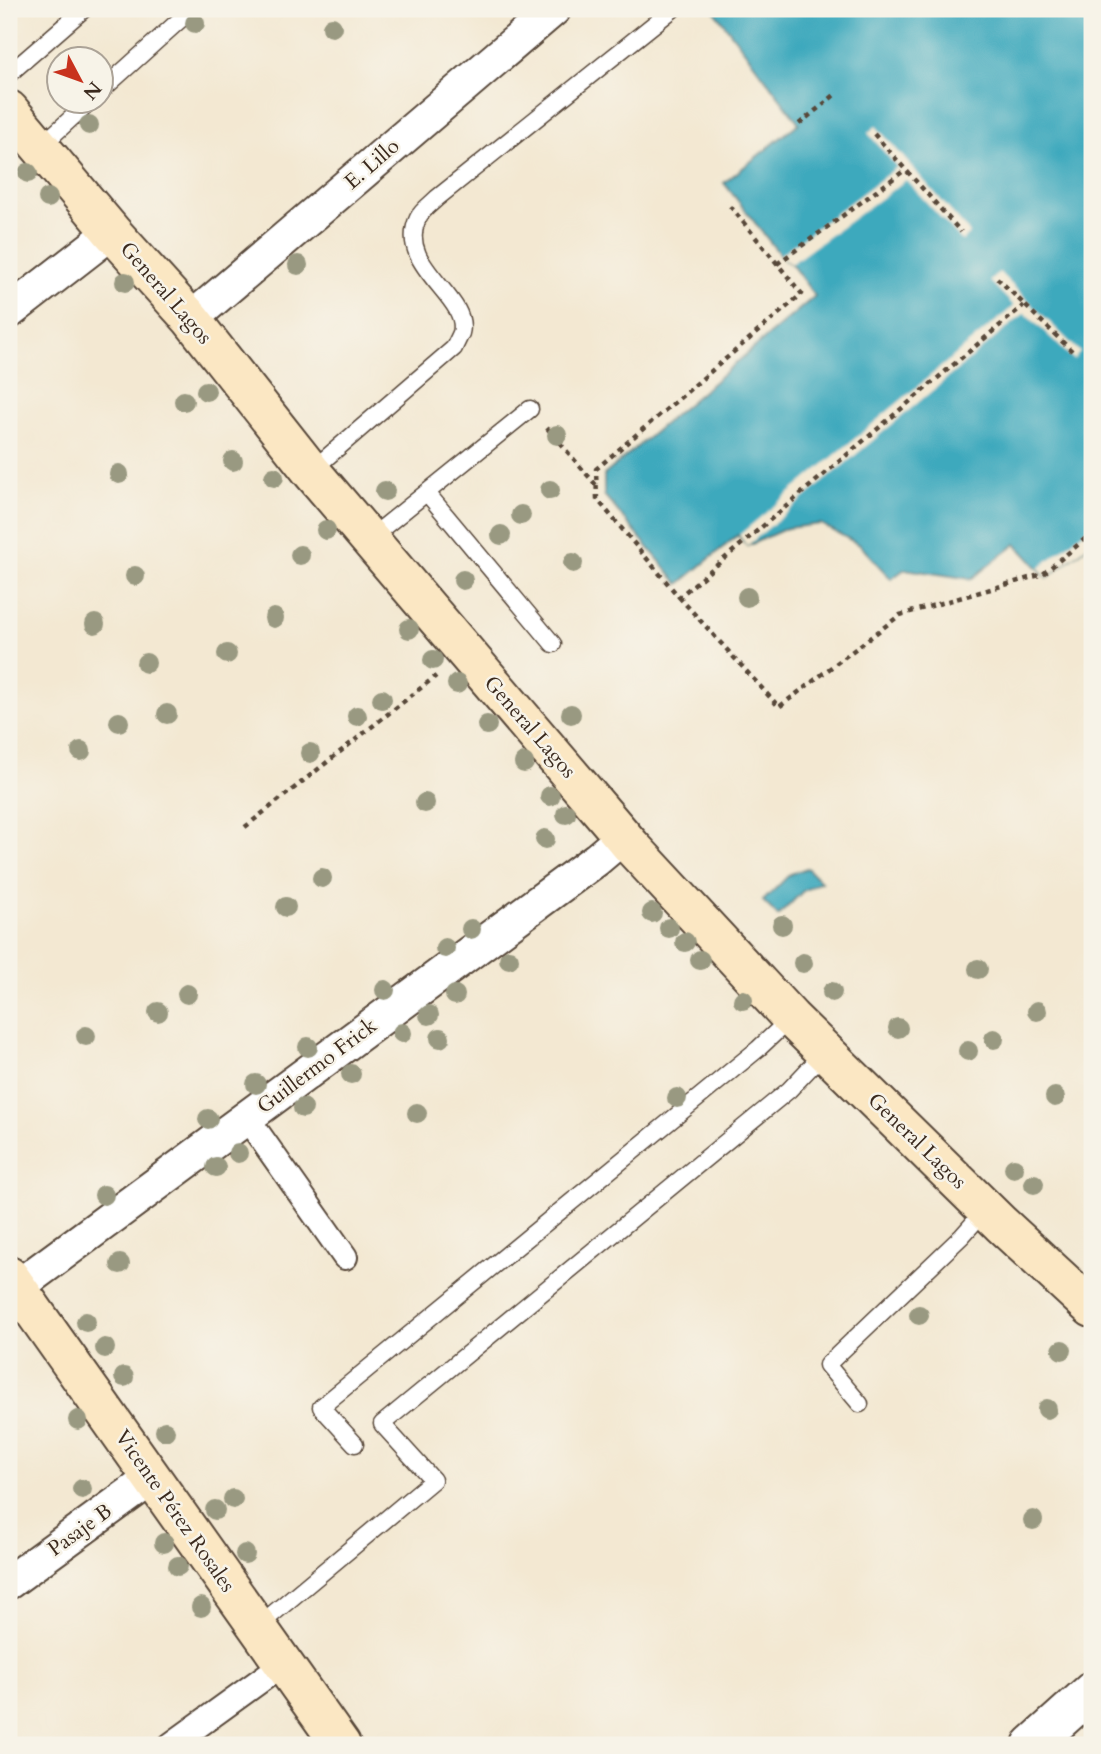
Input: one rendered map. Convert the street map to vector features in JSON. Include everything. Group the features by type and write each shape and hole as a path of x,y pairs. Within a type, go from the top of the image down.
{"main road":[{"name":"General Lagos","path":"9,110 112,232 191,319 311,471 624,837 791,1018 1001,1224 1092,1307"},
{"name":"Vicente Pérez Rosales","path":"11,1285 341,1745"}],"street":[{"name":"E. Lillo","path":"191,319 554,9"},
{"path":"9,312 112,232"},
{"name":"Guillermo Frick","path":"11,1285 247,1118 624,837"},
{"path":"247,1118 345,1258"},
{"name":"Pasaje B","path":"9,1582 152,1478"},
{"path":"171,1745 283,1664"},
{"path":"1032,1745 1092,1691"}],"lane":[{"path":"9,74 85,9"},
{"path":"116,77 192,9"},
{"path":"311,471 454,348 462,331 459,314 416,253 414,234 419,216 437,198 673,9"},
{"path":"40,147 74,116"},
{"path":"369,539 530,409"},
{"path":"427,493 552,644"},
{"path":"355,1444 321,1407 758,1049 791,1018"},
{"path":"257,1627 433,1480 382,1424 789,1090 825,1052"},
{"path":"860,1404 827,1364 962,1236 986,1209"}],"path":[{"path":"799,124 837,93"},
{"path":"874,134 961,232"},
{"path":"777,264 905,170"},
{"path":"730,206 802,294 596,469 597,499 779,707 900,615 1042,574 1092,533"},
{"path":"998,278 1072,351"},
{"path":"680,597 1024,305"},
{"path":"530,409 596,485"},
{"path":"245,828 437,676"}],"water":[{"path":"713,9 1092,9 1092,545 1047,578 1016,544 971,579 905,569 891,579 860,545 821,524 787,528 747,546 738,535 679,584 604,495 604,475 815,296 724,183 799,123"},
{"path":"807,868 821,882 803,891 778,916 763,901 790,874"}],"pier":[{"path":"876,126 970,233 962,241 906,180 791,264 784,260 781,254 897,167 868,133"},
{"path":"999,272 1080,352 1074,360 1025,313 747,546 739,535 1014,306 990,281"},
{"path":"1092,525 1092,542 1047,578 1039,568"}]}
